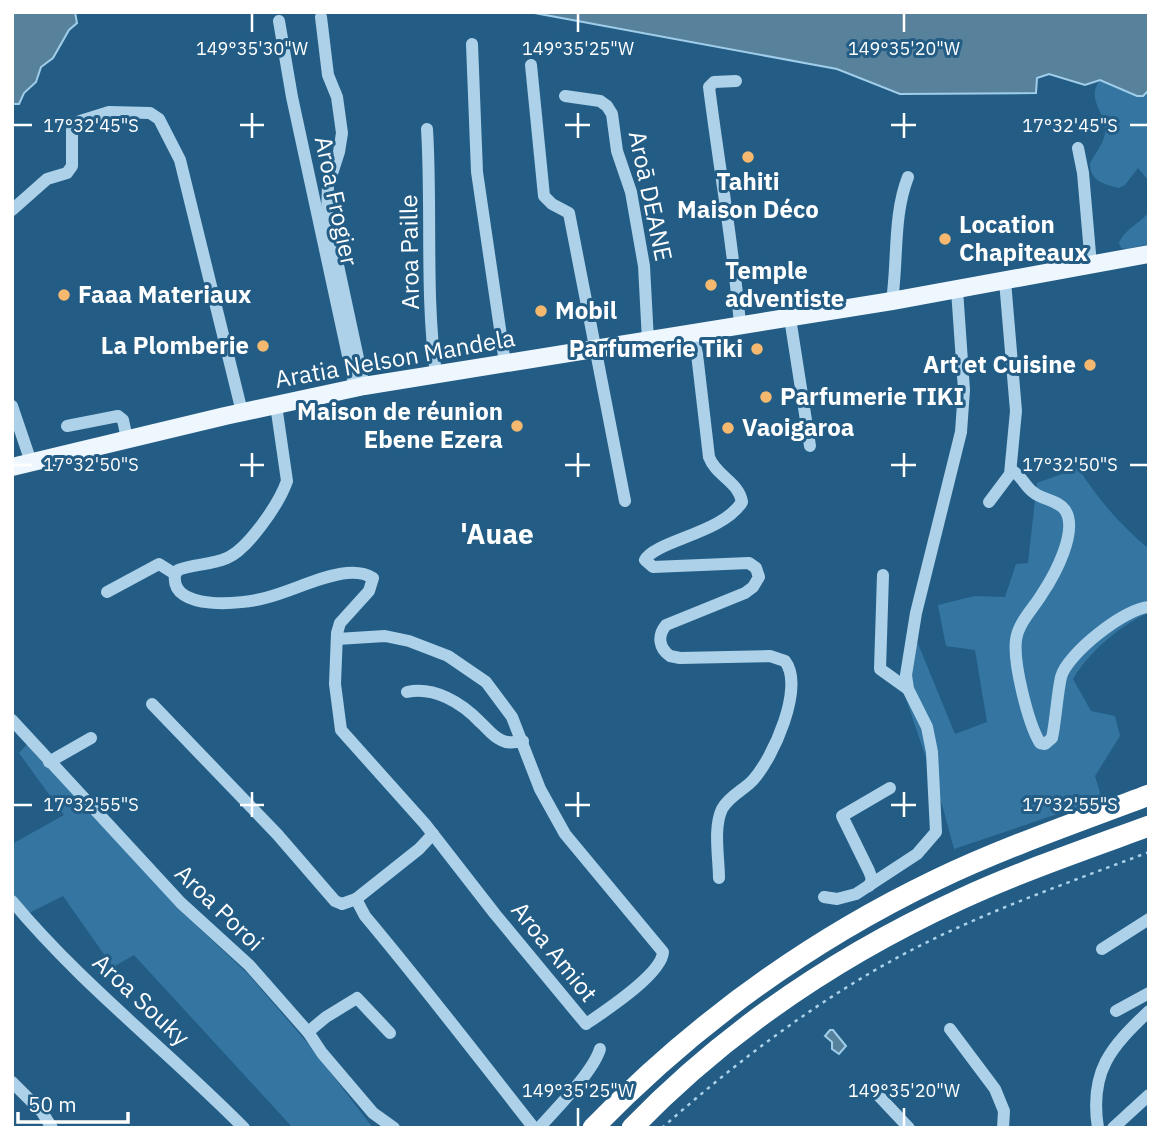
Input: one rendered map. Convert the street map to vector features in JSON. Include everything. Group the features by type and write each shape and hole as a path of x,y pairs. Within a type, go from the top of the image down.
{"highway":[{"path":"593,1128 643,1078 710,1021 777,971 843,929 971,864 1149,795"},
{"path":"632,1128 735,1035 850,957 962,898 1149,826"}],"main road":[{"name":"Aratia Nelson Mandela","path":"12,467 359,387 892,301 1149,254"}],"street":[{"path":"321,18 328,75 337,97 342,133 328,186 327,214 359,387"},
{"name":"Aroa Frogier","path":"279,21 292,97 359,387"},
{"path":"472,44 477,172 505,363"},
{"path":"531,65 544,196 552,204 569,213 625,501"},
{"path":"736,81 714,82 709,87 720,177 734,251 740,324"},
{"name":"Aroā DEANE","path":"565,96 600,101 612,114 617,151 631,192 644,266 648,341"},
{"path":"12,210 47,179 67,173 72,166 72,130 80,121 110,112 150,113 159,119 180,160 243,412"},
{"name":"Aroa Paille","path":"427,129 430,200 428,243 436,374"},
{"path":"1078,148 1083,173 1091,265"},
{"path":"892,301 897,271 900,207 908,177"},
{"path":"989,502 1010,474 1016,411 1005,281"},
{"path":"824,897 837,900 856,894 869,886 883,867 917,854 936,832 932,752 927,727 908,689 906,675 911,639 961,432 964,390 957,290"},
{"path":"790,317 810,446"},
{"path":"692,333 697,354 709,457 715,469 737,489 742,502 720,522 656,550 646,556 645,560 653,567 749,562 756,568 759,577 745,593 666,625 660,635 661,646 670,656 680,658 780,658 788,664 791,674 789,704 764,765 752,781 729,799 720,816 719,878"},
{"path":"107,592 159,564 175,573 184,568 224,560 240,552 287,481 276,405"},
{"path":"12,407 18,441 31,462"},
{"path":"67,426 118,416 123,420 127,439"},
{"path":"1011,470 1019,475 1032,492 1064,509 1068,518 1068,540 1059,562 1043,593 1019,627 1016,641 1021,683 1033,731 1040,743 1045,744 1052,738 1061,677 1068,663 1122,616 1136,608 1149,607"},
{"name":"Aroa Amiot","path":"175,573 176,586 186,597 197,601 240,603 266,598 296,586 346,573 369,575 373,578 374,582 361,601 340,623 337,639 335,684 341,730 433,834 586,1024 607,1010 651,972 660,962 663,952 561,829 540,789 512,717 492,688 447,656 422,645 385,636 337,639"},
{"path":"883,575 880,669 908,689"},
{"path":"407,692 434,692 471,713 499,740 510,743 523,741"},
{"path":"152,704 260,817 335,901 342,904 356,899 412,855 433,834"},
{"name":"Aroa Poroi","path":"12,720 181,903 249,965 308,1032 322,1053 373,1113 394,1128"},
{"path":"49,762 91,738"},
{"path":"869,886 872,879 869,871 842,816 890,788"},
{"path":"356,899 365,916 446,1014 534,1128"},
{"name":"Aroa Souky","path":"12,901 68,962 244,1128"},
{"path":"1102,949 1149,919"},
{"path":"1116,1011 1149,993"},
{"path":"308,1032 357,998 390,1033"},
{"path":"1098,1128 1102,1066 1111,1049 1149,1011"},
{"path":"950,1029 995,1089 1004,1111 1003,1128"},
{"path":"539,1128 576,1084 600,1049"},
{"path":"12,1082 42,1112 52,1128"},
{"path":"876,1093 909,1128"},
{"path":"1113,1128 1149,1095"}],"path":[{"path":"662,1128 712,1083 828,999 887,964 944,934 1007,906 1149,852"}],"shaded area":[{"path":"12,12 75,12 77,23 69,30 53,58 41,67 36,82 24,93 19,104 12,104"},
{"path":"529,12 1149,12 1149,90 1143,96 1137,96 1100,80 1085,85 1049,74 1037,78 1036,93 900,94 837,69"},
{"path":"1100,80 1137,96 1149,90 1149,181 1138,168 1125,185 1119,188 1103,183 1092,174 1090,163 1105,133 1095,94"},
{"path":"1149,212 1149,244 1121,248 1119,243 1124,235"},
{"path":"1078,468 1110,511 1149,549 1149,613 1106,640 1073,679 1091,711 1115,716 1120,736 1095,776 1102,799 954,849 905,696 914,634 955,734 987,722 975,650 946,646 938,605 975,596 1005,597 1016,564 1028,563 1037,483"},
{"path":"30,741 78,800 201,930 248,974 310,1046 373,1128 293,1128 134,955 113,967 63,896 23,916 12,904 12,844 64,815 19,753"},
{"path":"833,1030 846,1046 839,1054 832,1049 832,1042 825,1036"}],"place":[{"name":"Tahiti Maison Déco","path":"748,157"},
{"name":"Location Chapiteaux","path":"945,239"},
{"name":"Temple adventiste","path":"711,285"},
{"name":"Faaa Materiaux","path":"64,295"},
{"name":"Mobil","path":"541,311"},
{"name":"La Plomberie","path":"263,346"},
{"name":"Parfumerie Tiki","path":"757,349"},
{"name":"Art et Cuisine","path":"1090,365"},
{"name":"Parfumerie TIKI","path":"766,397"},
{"name":"Maison de réunion Ebene Ezera","path":"517,426"},
{"name":"Vaoigaroa","path":"728,428"}],"district":[{"name":"'Auae","path":"497,534"}]}
